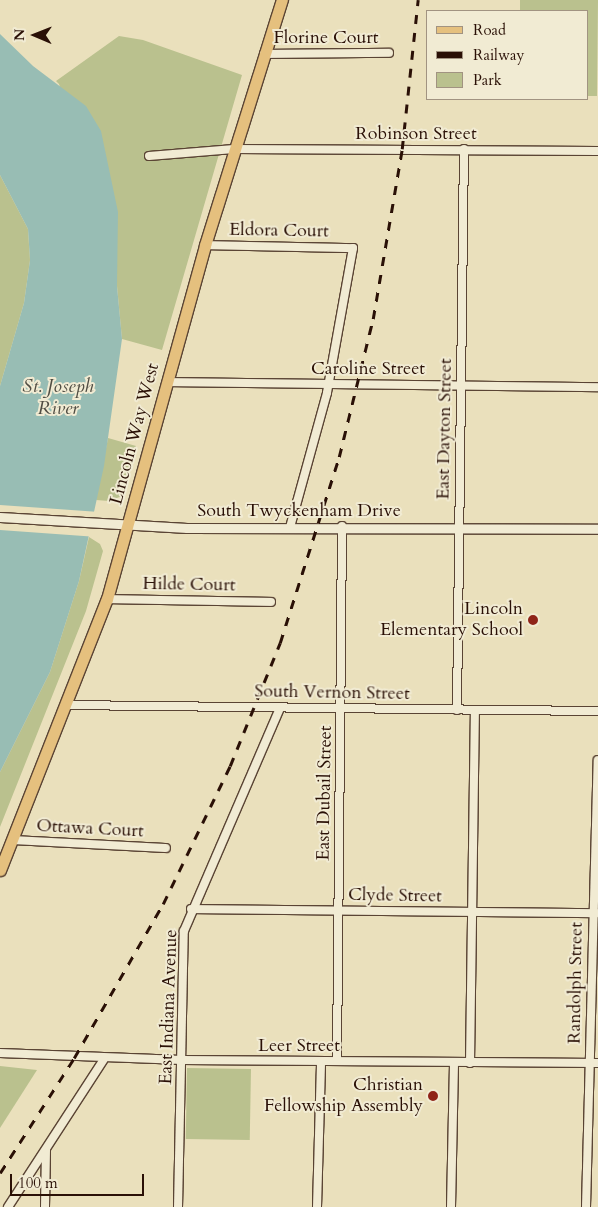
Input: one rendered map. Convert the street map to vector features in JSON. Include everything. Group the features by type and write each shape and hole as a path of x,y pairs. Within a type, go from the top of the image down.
{"main road":[{"name":"Lincoln Way West","path":"0,870 107,599 204,245 282,0"}],"street":[{"name":"Florine Court","path":"264,54 389,53"},
{"name":"Robinson Street","path":"148,156 234,149 598,151"},
{"name":"East Dayton Street","path":"457,710 464,149"},
{"name":"Eldora Court","path":"204,245 353,248 328,384"},
{"name":"Caroline Street","path":"167,382 598,386"},
{"path":"290,527 328,384"},
{"name":"South Twyckenham Drive","path":"0,517 127,526 598,529"},
{"name":"East Dubail Street","path":"336,1060 342,526"},
{"name":"Hilde Court","path":"107,599 271,602"},
{"name":"South Vernon Street","path":"66,705 598,711"},
{"name":"East Indiana Avenue","path":"178,1207 184,931 191,909 280,708"},
{"path":"470,1063 475,710"},
{"name":"Randolph Street","path":"586,1207 594,1063 598,760"},
{"name":"Ottawa Court","path":"12,840 166,848"},
{"name":"Clyde Street","path":"191,909 596,913"},
{"name":"Leer Street","path":"0,1053 104,1059 594,1063"},
{"path":"8,1207 104,1059"},
{"path":"317,1207 321,1061"},
{"path":"452,1207 454,1062"},
{"path":"46,1150 46,1207"}],"green space":[{"path":"520,0 598,0 597,96 588,96 588,10 520,10"},
{"path":"119,36 143,40 242,75 162,350 122,339 117,286 59,84 56,81"},
{"path":"0,175 28,229 30,260 24,303 0,386"},
{"path":"108,438 136,446 122,496 109,501 96,500"},
{"path":"89,537 100,544 103,551 86,611 0,827 0,772 50,672 79,581"},
{"path":"0,1066 37,1070 0,1128"},
{"path":"187,1068 251,1069 250,1140 186,1139"}],"water":[{"name":"St. Joseph River","path":"0,34 33,66 86,106 101,131 118,212 117,286 122,339 104,466 79,581 50,672 0,772 0,386 24,303 30,260 28,229 0,175"}],"pier":[{"path":"0,505 96,512 94,537 0,530"}],"railway":[{"path":"0,1173 74,1058 163,904 230,766 280,643 339,457 373,319 402,149 418,0"}],"place":[{"name":"Lincoln Elementary School","path":"533,620"},
{"name":"Christian Fellowship Assembly","path":"433,1096"}]}
